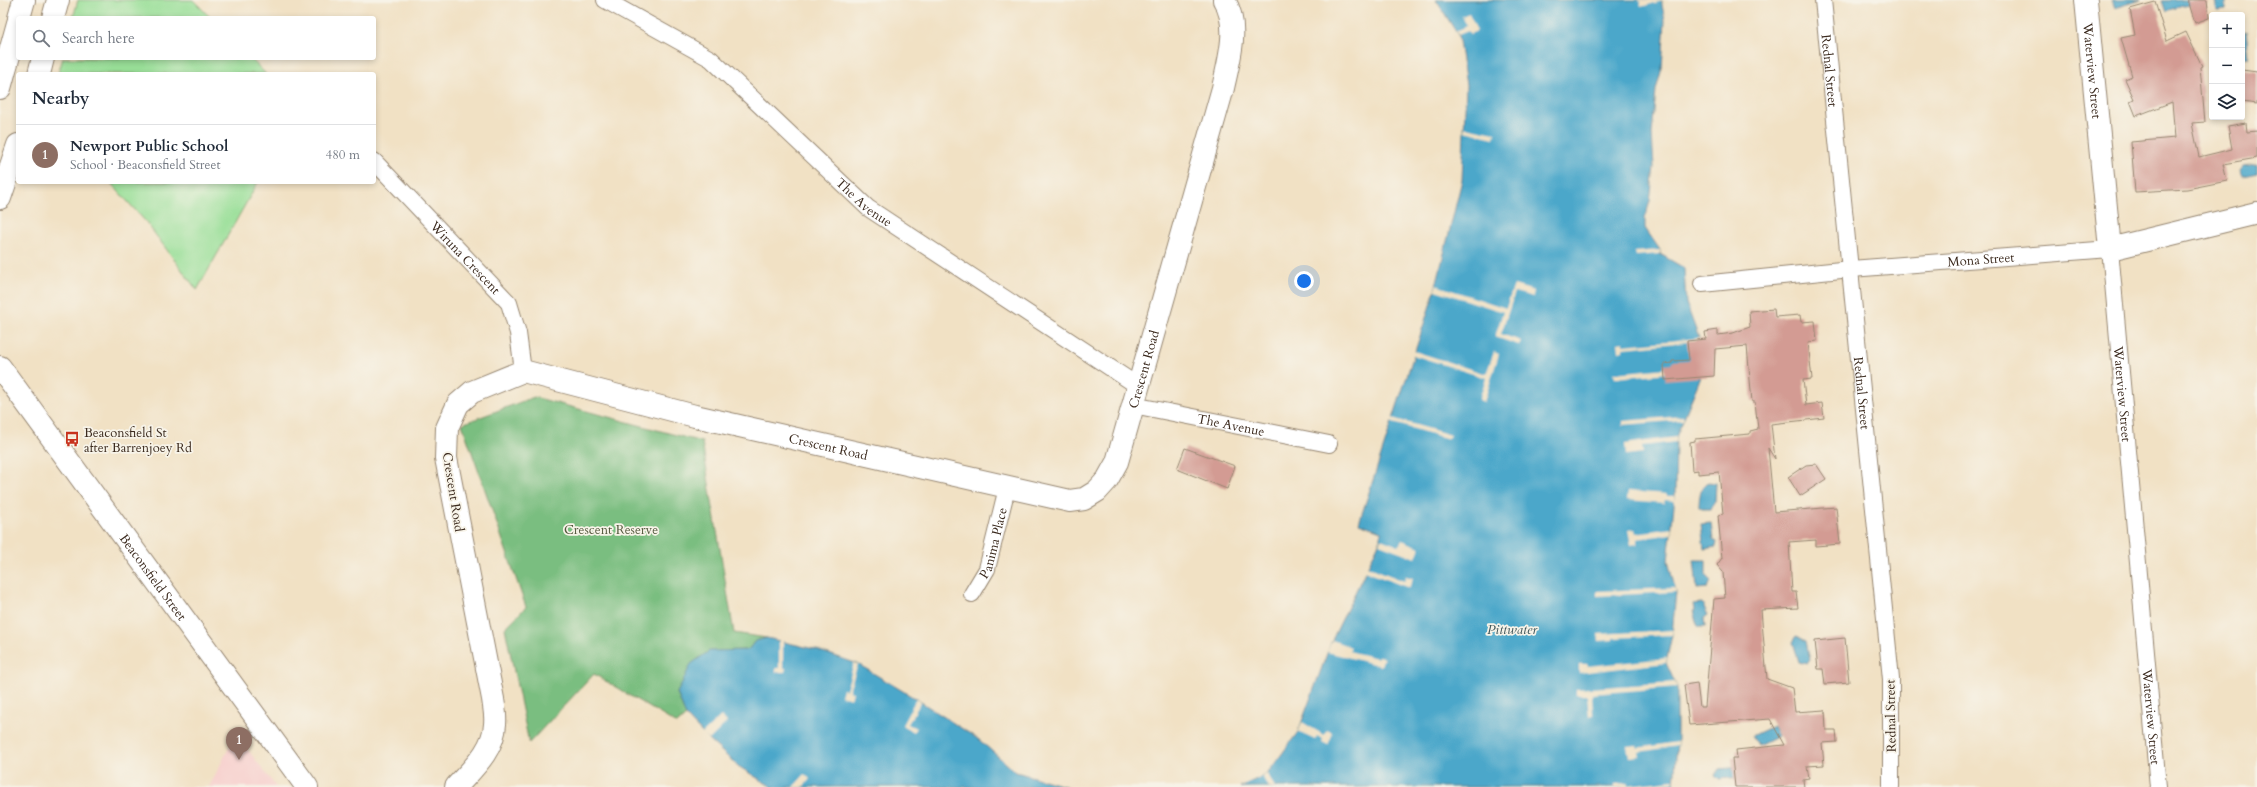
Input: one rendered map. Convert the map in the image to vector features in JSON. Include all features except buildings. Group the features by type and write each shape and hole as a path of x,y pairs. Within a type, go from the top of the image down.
{"street":[{"path":"20,16 24,0"},
{"path":"54,16 58,0"},
{"name":"The Avenue","path":"605,0 711,59 868,208 1136,396 1329,444"},
{"name":"Crescent Road","path":"456,787 478,763 490,745 495,725 493,699 446,458 447,428 458,404 472,392 523,371 695,416 1007,488 1070,501 1084,499 1097,491 1107,480 1117,462 1223,88 1232,43 1230,10 1224,0"},
{"name":"Rednal Street","path":"1823,0 1852,269 1891,679 1891,787"},
{"name":"Waterview Street","path":"2086,0 2110,249 2158,787"},
{"path":"0,88 16,30"},
{"path":"40,72 42,60"},
{"path":"0,198 16,151"},
{"name":"Wiruna Crescent","path":"376,163 509,303 518,333 523,371"},
{"name":"Mona Street","path":"1702,284 1852,269 2110,249 2257,213"},
{"name":"Beaconsfield Street","path":"0,367 307,787"},
{"name":"Panima Place","path":"972,594 987,569 1007,488"}],"shaded area":[{"path":"236,734 276,787 209,787"}],"green space":[{"path":"78,0 193,0 209,16 74,16"},
{"path":"62,60 252,60 264,72 59,72"},
{"path":"112,184 257,184 197,290 146,222"},
{"name":"Crescent Reserve","path":"534,397 702,442 734,633 767,638 755,641 748,650 709,651 677,693 686,716 677,724 594,674 529,743 505,628 526,607 462,424"}],"water":[{"name":"Pittwater","path":"1436,0 1661,0 1665,20 1662,68 1656,90 1652,134 1654,167 1650,201 1645,218 1645,228 1660,250 1660,254 1684,268 1686,303 1699,338 1700,370 1699,381 1676,437 1675,496 1668,561 1676,592 1672,635 1666,663 1677,687 1677,742 1674,787 1240,787 1267,774 1298,732 1332,640 1381,539 1381,531 1359,523 1435,290 1462,180 1466,85 1458,35"},
{"path":"2112,0 2141,0 2115,8"},
{"path":"2188,0 2190,4 2178,6 2175,9 2166,12 2162,1"},
{"path":"2215,0 2226,0 2226,10 2217,11"},
{"path":"2245,32 2249,57 2245,58 2245,48"},
{"path":"2257,164 2257,173 2243,176 2241,175 2240,171 2244,166"},
{"path":"1708,482 1716,483 1715,501 1710,509 1702,509 1699,507 1700,497 1703,487"},
{"path":"1711,523 1713,540 1717,542 1716,547 1704,549 1701,524"},
{"path":"1694,560 1706,560 1706,576 1711,581 1708,588 1697,589"},
{"path":"1702,603 1708,615 1704,618 1705,627 1698,627 1693,611 1695,611 1694,604"},
{"path":"1797,636 1806,641 1810,660 1807,664 1799,662 1793,642"},
{"path":"767,638 814,649 858,664 978,739 1016,772 1068,787 772,787 738,766 709,740 686,716 677,693 691,664 709,651 748,650 755,641"},
{"path":"1773,726 1778,736 1758,746 1752,736"},
{"path":"1741,767 1741,777 1719,779 1715,775 1719,769"}],"pier":[{"path":"1639,0 1661,0 1662,1 1641,7"},
{"path":"1469,13 1477,31 1470,34 1468,31 1458,35 1456,31 1467,26 1462,16"},
{"path":"1465,127 1495,133 1494,138 1464,131"},
{"path":"1660,250 1660,254 1636,256 1635,252"},
{"path":"1436,285 1506,308 1514,285 1534,291 1533,297 1515,292 1501,334 1521,341 1519,345 1495,337 1503,312 1435,290"},
{"path":"1699,338 1699,341 1623,348 1623,351 1619,352 1618,343 1624,342 1624,345"},
{"path":"1414,351 1486,374 1494,352 1499,354 1484,402 1479,400 1486,378 1413,355"},
{"path":"1699,365 1700,370 1615,378 1614,373"},
{"path":"1684,416 1683,420 1623,425 1623,421"},
{"path":"1392,418 1451,435 1449,439 1390,422"},
{"path":"1676,437 1676,442 1642,446 1643,453 1626,455 1625,444"},
{"path":"1628,491 1667,494 1667,496 1675,496 1675,501 1665,500 1664,503 1627,500"},
{"path":"1672,528 1671,534 1637,539 1637,544 1631,545 1628,530 1635,529 1636,533"},
{"path":"1381,539 1399,546 1402,540 1420,547 1416,558 1379,544"},
{"path":"1367,566 1404,581 1406,576 1413,578 1409,588 1364,571"},
{"path":"1675,588 1676,592 1597,596 1597,591"},
{"path":"1673,630 1672,635 1613,638 1613,640 1599,641 1598,634"},
{"path":"779,640 783,640 783,668 786,668 785,672 776,672 776,668 779,668"},
{"path":"1332,640 1351,647 1349,651 1377,658 1378,656 1384,657 1381,666 1327,652"},
{"path":"1667,658 1666,663 1579,673 1579,664 1587,664 1588,666"},
{"path":"854,663 858,664 849,691 853,692 851,699 841,696 843,689 846,690"},
{"path":"1675,682 1677,687 1592,694 1593,716 1589,717 1587,695 1576,695 1576,689"},
{"path":"916,699 921,702 908,724 916,728 914,732 902,725"},
{"path":"721,716 727,722 709,740 702,734"},
{"path":"1302,722 1324,735 1327,730 1333,733 1328,745 1322,742 1323,739 1317,736 1315,740 1298,732"},
{"path":"1677,742 1677,746 1639,752 1640,756 1629,757 1627,746 1637,745 1638,748"},
{"path":"805,774 810,779 803,787 793,787"},
{"path":"1267,774 1275,787 1268,787 1262,776"},
{"path":"1674,780 1673,783 1634,787 1615,787 1615,784 1627,783 1628,785"}],"place":[{"name":"Beaconsfield St after Barrenjoey Rd","path":"72,439"},
{"name":"Newport Public School","path":"239,760"}]}
